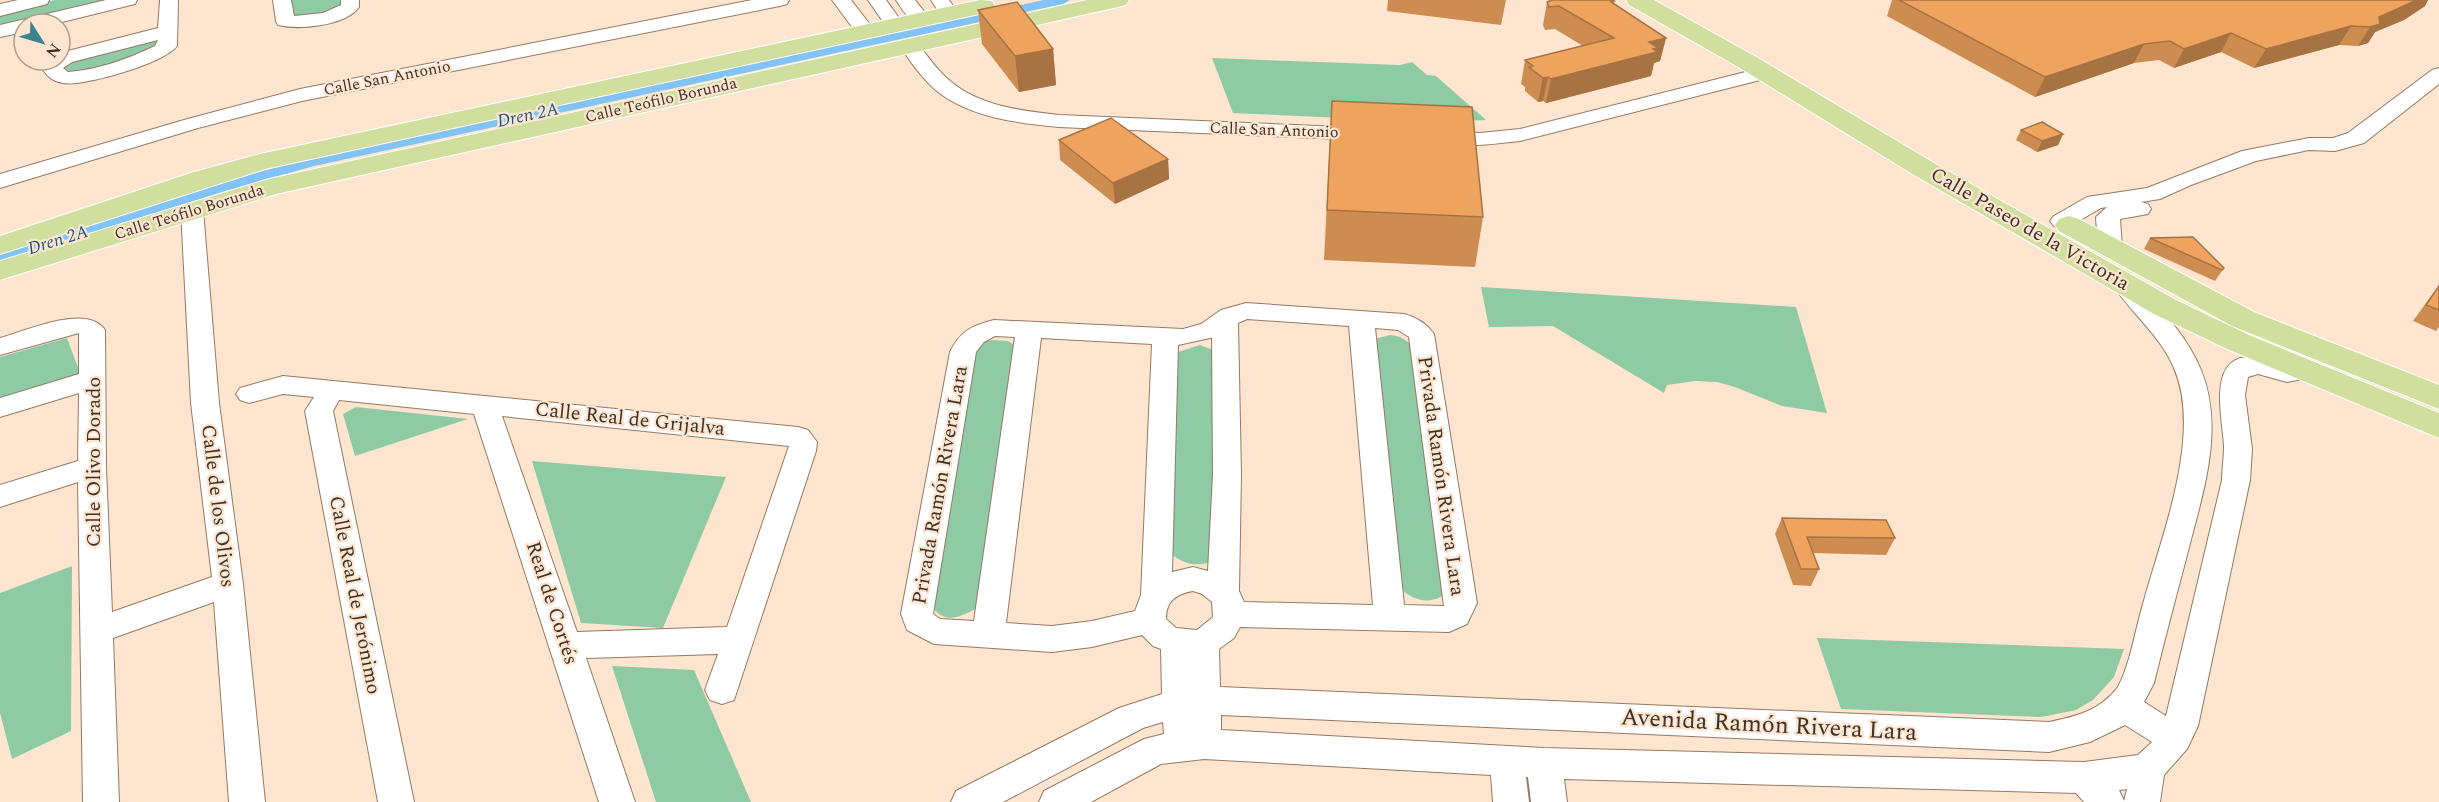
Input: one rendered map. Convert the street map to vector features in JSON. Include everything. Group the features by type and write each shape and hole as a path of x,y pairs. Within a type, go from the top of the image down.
{"main road":[{"name":"Calle Teófilo Borunda","path":"0,271 269,187 865,31 913,33 958,5 1012,0"},
{"name":"Calle Teófilo Borunda","path":"0,244 242,167 579,105 913,33 1118,0"},
{"name":"Calle Paseo de la Victoria","path":"1645,1 1759,63 1870,113 2110,248 2243,319 2439,398"},
{"name":"Calle Paseo de la Victoria","path":"1759,63 1923,169 2123,283 2200,324 2305,371 2439,426"}],"street":[{"path":"0,10 40,0"},
{"path":"72,14 128,0"},
{"path":"166,41 169,0"},
{"path":"282,0 283,18 295,23 343,13 350,7 350,0"},
{"name":"Calle San Antonio","path":"0,181 191,124 300,95 780,0"},
{"path":"841,0 865,31"},
{"name":"Calle San Antonio","path":"877,0 913,33"},
{"name":"Calle San Antonio","path":"905,0 913,33 934,77 947,88 974,103 1010,113 1059,120 1383,131"},
{"path":"1419,132 1480,138 1520,135 1759,63"},
{"path":"2062,221 2095,202 2152,194 2183,180 2250,156 2309,144 2335,145 2356,138 2439,74"},
{"path":"2110,248 2106,221 2110,214 2161,204 2264,167 2326,154 2335,145"},
{"name":"Calle de los Olivos","path":"192,210 205,403 227,575 247,802"},
{"name":"Avenida Ramón Rivera Lara","path":"969,802 1131,718 1191,702 1234,700 1816,728 2049,736 2079,731 2103,722 2124,707 2137,683 2193,475 2197,452 2198,397 2190,371 2177,346 2123,283"},
{"name":"Privada Ramón Rivera Lara","path":"1154,607 1092,634 1052,639 934,632 918,621 917,614 963,352 968,340 982,331 994,328 1165,337 1196,334 1210,330 1225,320 1246,311 1404,322 1421,334 1461,603 1455,615 1449,619 1390,618 1227,602"},
{"path":"1361,319 1390,618"},
{"path":"1165,337 1154,607 1161,634 1190,642 1222,631 1227,602 1225,320"},
{"name":"Calle Olivo Dorado","path":"0,347 77,325 87,326 92,330 92,467 99,802"},
{"path":"988,635 1029,330"},
{"path":"2142,802 2148,768 2175,739 2181,726 2238,463 2232,395 2235,377 2238,371 2248,366 2258,365 2287,373 2305,371"},
{"path":"0,408 93,378"},
{"name":"Calle Real de Grijalva","path":"249,394 283,385 792,434 798,437 802,442 802,451 722,690"},
{"name":"Calle Real de Jerónimo","path":"332,391 320,411 396,802"},
{"name":"Real de Cortés","path":"485,405 617,802"},
{"path":"2197,452 2238,463"},
{"path":"0,496 92,467"},
{"path":"96,621 227,575"},
{"path":"1154,607 1172,582 1193,579 1213,584 1227,602"},
{"path":"566,646 739,640"},
{"path":"1190,642 1192,745"},
{"path":"2124,707 2175,739"},
{"path":"1816,728 1830,770"},
{"name":"Avenida Ramón Rivera Lara","path":"1057,802 1156,750 1192,745 1508,762 1830,770 1967,777 2095,790 2124,774 2148,768"},
{"path":"1508,762 1511,802"},
{"path":"1544,763 1549,802"}],"green space":[{"path":"55,0 112,0 64,12 12,12 12,25 0,28 0,13"},
{"path":"292,0 341,0 342,10 296,19 292,15"},
{"path":"153,39 156,42 157,48 145,56 74,74 60,72 72,72 72,60"},
{"path":"1212,58 1400,65 1412,62 1427,75 1436,76 1486,120 1435,122 1233,113"},
{"path":"1481,287 1796,307 1827,413 1782,406 1717,382 1695,381 1667,385 1664,393 1553,326 1489,327"},
{"path":"1390,335 1398,336 1416,350 1448,591 1436,599 1415,598 1398,585 1374,339"},
{"path":"67,338 80,373 62,382 0,398 0,357"},
{"path":"992,340 1008,341 1016,346 977,608 950,618 939,614 929,601 978,344"},
{"path":"1200,345 1216,351 1211,562 1193,564 1184,562 1169,552 1178,352"},
{"path":"356,407 468,419 355,456 343,414"},
{"path":"532,461 726,477 663,628 581,623"},
{"path":"72,566 71,731 12,759 0,713 0,593"},
{"path":"1817,638 2124,649 2114,677 2093,700 2076,710 2041,717 1841,709"},
{"path":"612,666 694,670 751,802 656,802"}],"building":[{"path":"1552,0 1614,1 1611,2 1666,38 1649,42 1658,48 1653,49 1657,52 1551,79 1543,78 1529,67 1533,66 1525,60 1614,38 1559,6 1549,7 1547,2"},
{"path":"1899,0 2417,0 2379,17 2380,24 2370,27 2351,26 2266,49 2231,33 2184,49 2170,41 2144,44 2045,77"},
{"path":"1017,2 1053,49 1015,56 978,10"},
{"path":"1332,101 1472,107 1483,217 1327,210"},
{"path":"1111,118 1168,159 1113,183 1059,140"},
{"path":"2042,122 2063,134 2042,141 2021,130"},
{"path":"2193,237 2224,268 2222,270 2150,238"},
{"path":"2439,286 2439,310 2426,305"},
{"path":"1782,518 1886,520 1895,538 1807,537 1819,569 1801,569"}],"waterway":[{"name":"Dren 2A","path":"0,259 216,189 311,162 1063,0"}]}
